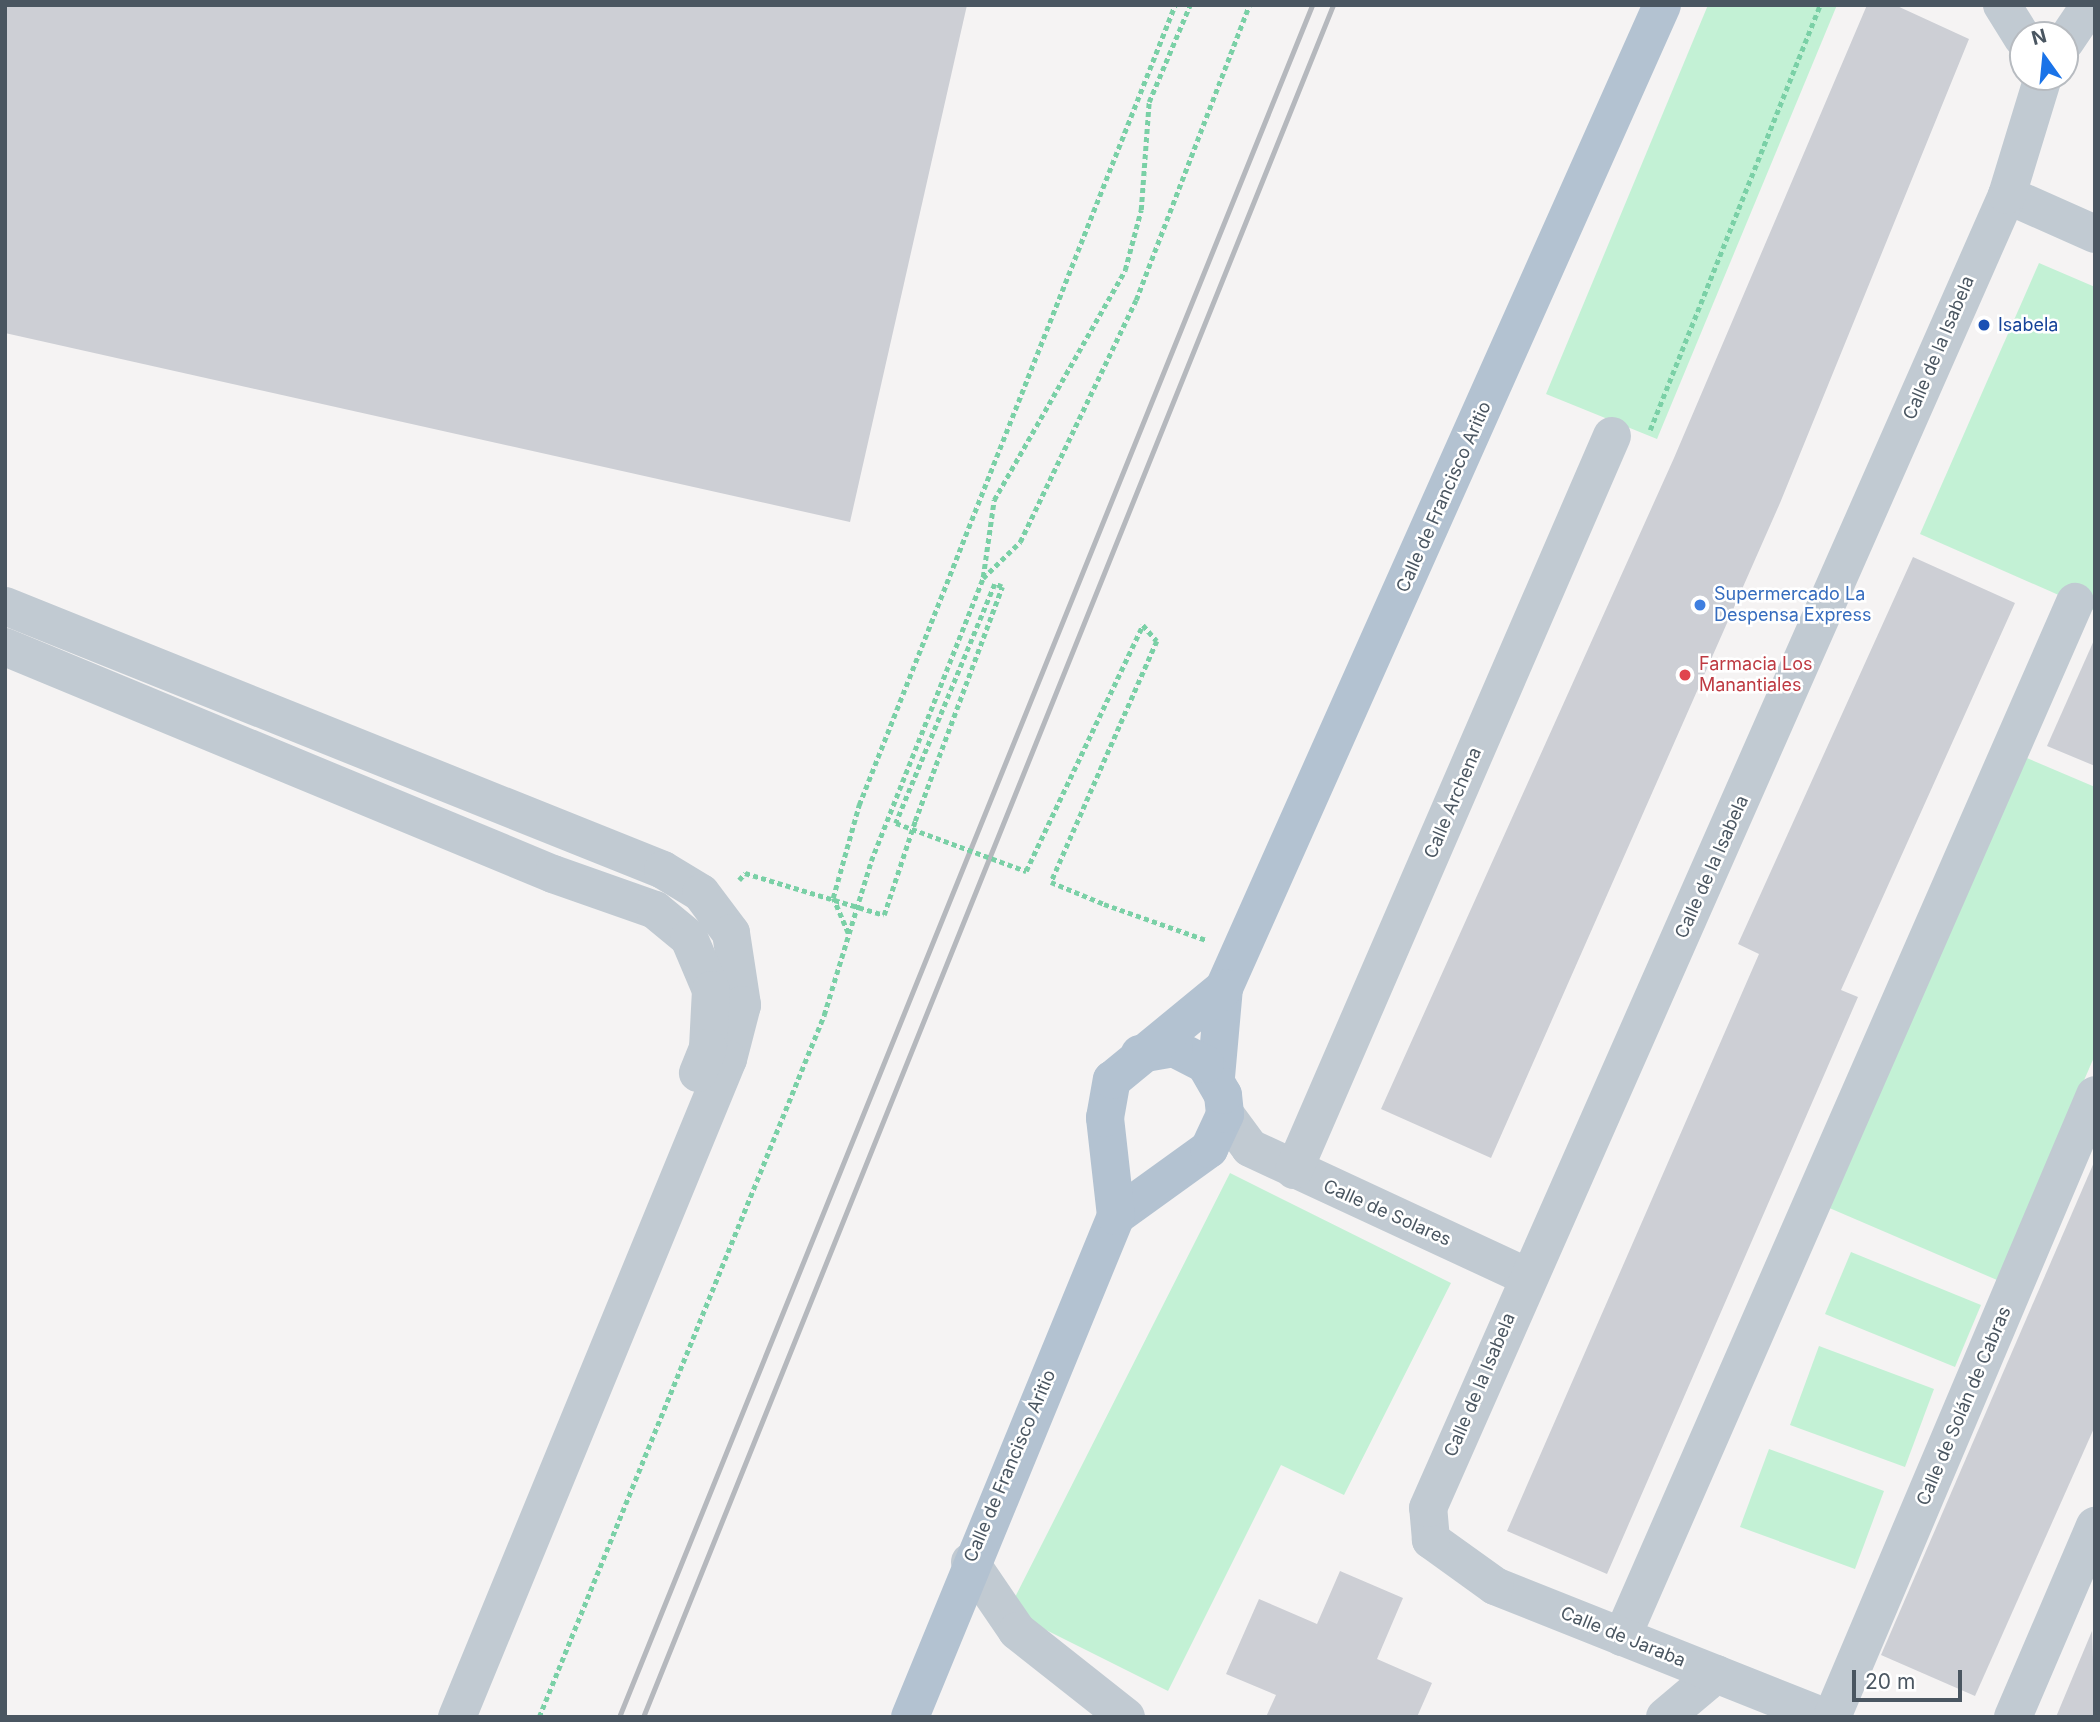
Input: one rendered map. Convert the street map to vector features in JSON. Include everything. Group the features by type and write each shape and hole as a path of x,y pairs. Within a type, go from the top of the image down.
{"main road":[{"name":"Calle de Francisco Aritio","path":"1225,1114 1216,1077 1232,972 1662,5"},
{"name":"Calle de Francisco Aritio","path":"910,1717 970,1562 1116,1216 1105,1098 1118,1072 1232,972"},
{"path":"1140,1054 1174,1048 1216,1077"},
{"path":"1116,1216 1197,1157 1225,1114"},
{"path":"1110,1136 1136,1162 1197,1157"}],"street":[{"path":"2002,5 2012,21"},
{"path":"2079,21 2090,5"},
{"name":"Calle de la Isabela","path":"1432,1540 1428,1508 1526,1276 1802,669 2007,195 2039,91"},
{"path":"2007,195 2095,234"},
{"name":"Calle Archena","path":"1294,1170 1612,436"},
{"path":"1622,1637 2075,602"},
{"path":"5,606 663,870 701,894 731,933 742,1005 728,1059 457,1717"},
{"path":"5,647 552,874 655,910 689,938 711,989 708,1048 431,1717"},
{"name":"Calle de Solán de Cabras","path":"1832,1717 2095,1095"},
{"name":"Calle de Solares","path":"1225,1114 1250,1149 1526,1276"},
{"name":"Calle de Solares","path":"1197,1157 1250,1149"},
{"path":"2013,1717 2082,1590 2095,1526"},
{"name":"Calle de Jaraba","path":"1432,1540 1495,1586 1824,1717"},
{"path":"970,1562 1017,1631 1126,1717"},
{"path":"1665,1717 1716,1674"}],"path":[{"path":"848,934 833,898 859,805 974,503 1175,5"},
{"path":"540,1717 824,1015 848,934 983,578 993,500 1125,270 1141,210 1149,102 1190,5"},
{"path":"983,578 1020,542 1136,300 1250,5"},
{"path":"1612,436 1642,450 1820,5"},
{"path":"712,909 745,873 859,905 884,915 915,821 1002,587 995,583 896,823 1026,871 1143,625 1157,640 1051,882 1104,904 1232,972"}],"green space":[{"path":"1708,5 1837,5 1657,439 1546,394"},
{"path":"2039,263 2095,287 2095,611 1920,534"},
{"path":"2022,756 2095,787 2095,1055 1997,1280 1827,1207"},
{"path":"1230,1173 1451,1283 1344,1495 1281,1465 1168,1691 1008,1611"},
{"path":"1851,1252 1981,1305 1955,1367 1825,1314"},
{"path":"1819,1346 1934,1389 1905,1467 1790,1425"},
{"path":"1769,1449 1884,1491 1855,1569 1740,1527"}],"building":[{"path":"5,5 967,5 850,522 5,333"},
{"path":"1867,5 1895,5 1969,39 1780,503 1491,1158 1381,1109 1674,458"},
{"path":"1913,557 2015,603 1841,990 1858,997 1607,1574 1507,1531 1759,954 1738,944"},
{"path":"2095,638 2095,766 2047,746"},
{"path":"2095,1160 2095,1426 1975,1696 1881,1655"},
{"path":"1340,1571 1403,1598 1377,1659 1432,1683 1417,1717 1266,1717 1276,1695 1226,1674 1259,1599 1317,1624"},
{"path":"2092,1631 2095,1717 2056,1717"}],"railway":[{"path":"619,1717 1312,5"},
{"path":"643,1717 1333,5"}],"place":[{"name":"Isabela","path":"1984,325"},
{"name":"Supermercado La Despensa Express","path":"1700,605"},
{"name":"Farmacia Los Manantiales","path":"1685,675"}]}
